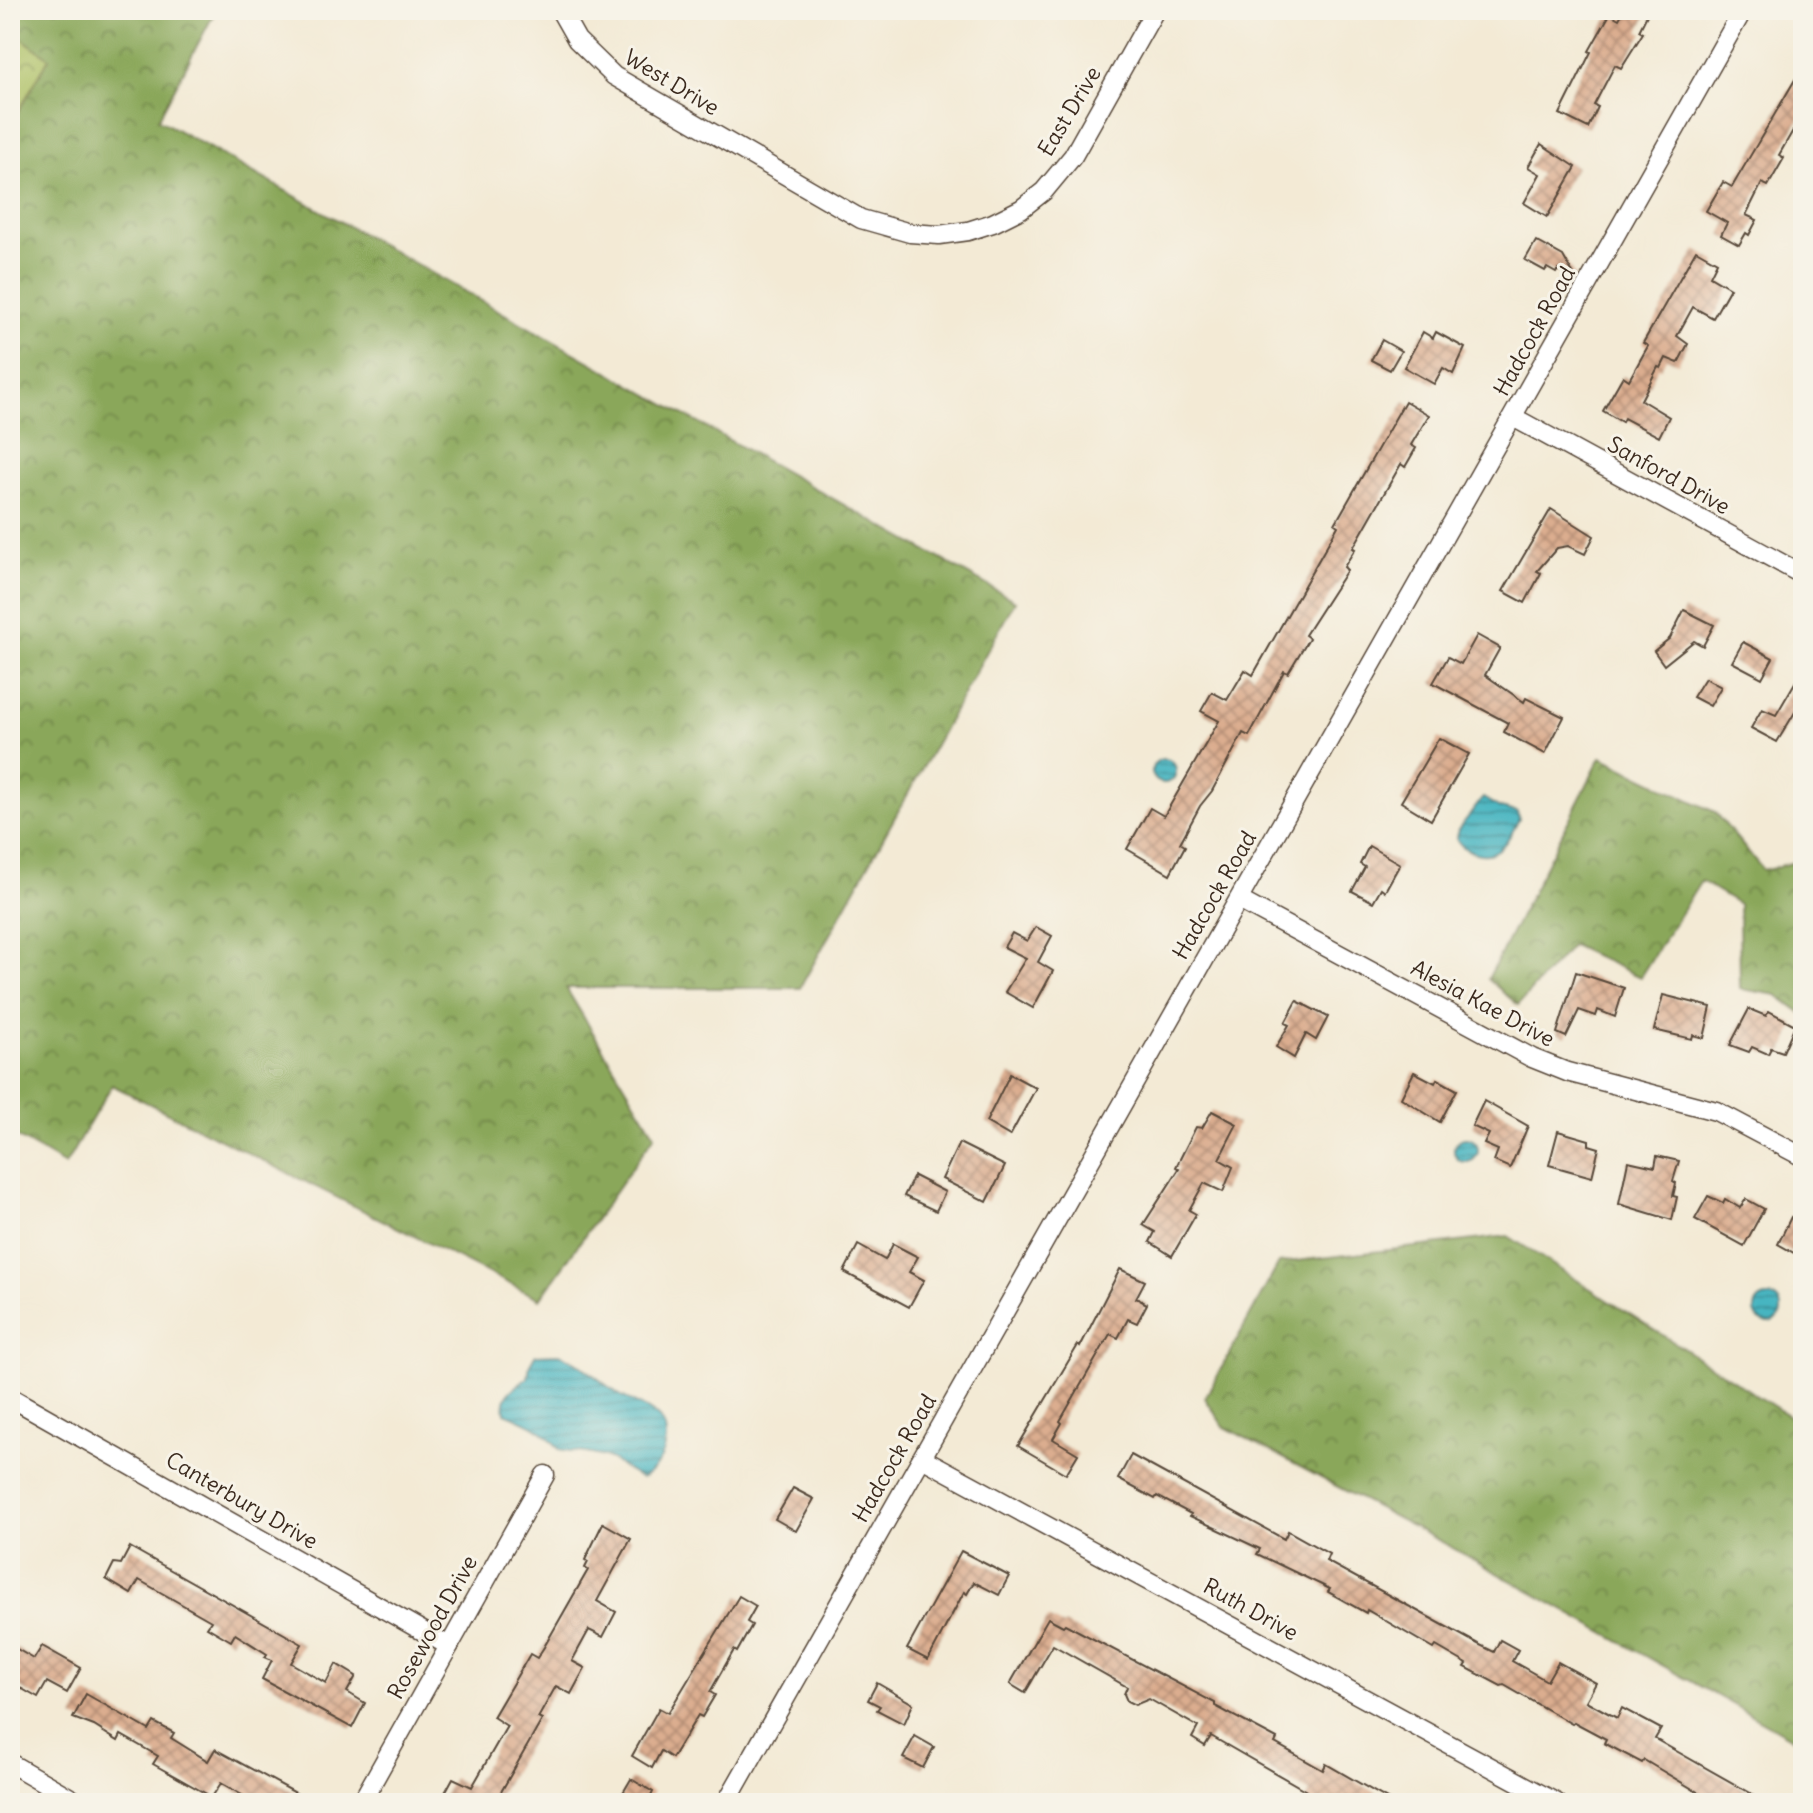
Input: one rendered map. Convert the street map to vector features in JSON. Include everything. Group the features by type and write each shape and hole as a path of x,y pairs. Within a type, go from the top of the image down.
{"street":[{"name":"West Drive","path":"560,10 577,40 593,59 614,76 738,149"},
{"name":"East Drive","path":"738,149 861,219 885,228 939,235 993,223 1021,209 1044,191 1063,170 1155,10"},
{"name":"Hadcock Road","path":"726,1803 1743,10"},
{"name":"Sanford Drive","path":"1513,417 1803,575"},
{"name":"Alesia Kae Drive","path":"1239,900 1532,1058 1567,1072 1716,1111 1803,1157"},
{"name":"Canterbury Drive","path":"10,1397 449,1646"},
{"name":"Ruth Drive","path":"922,1458 1557,1803"},
{"name":"Rosewood Drive","path":"361,1803 545,1475"},
{"path":"10,1763 79,1803"}],"green space":[{"path":"10,10 216,10 158,119 1015,601 800,988 566,988 655,1135 540,1299 112,1085 65,1165 10,1133 10,126 48,58 10,30"},
{"path":"10,30 49,58 10,126"},
{"path":"1601,757 1715,812 1763,870 1803,860 1803,1014 1777,995 1740,989 1739,904 1701,881 1640,977 1572,945 1518,1005 1488,979"},
{"path":"1508,1236 1803,1425 1803,1744 1440,1541 1223,1426 1205,1398 1279,1263"}],"water":[{"path":"1164,759 1175,766 1176,771 1169,782 1164,783 1153,776 1152,771 1159,760"},
{"path":"1483,798 1500,808 1517,812 1519,819 1498,850 1484,854 1467,849 1456,837"},
{"path":"1466,1138 1474,1142 1478,1150 1474,1158 1466,1162 1458,1158 1454,1150 1458,1142"},
{"path":"1768,1297 1777,1301 1781,1310 1777,1319 1768,1323 1759,1319 1755,1310 1759,1301"},
{"path":"559,1354 658,1417 666,1433 666,1442 660,1460 648,1474 641,1478 606,1457 559,1449 541,1431 505,1413 507,1396 528,1378 535,1355"}],"building":[{"path":"1624,10 1638,10 1647,15 1639,31 1643,33 1621,68 1615,65 1594,105 1598,107 1588,128 1560,114 1610,14 1619,19"},
{"path":"1803,66 1803,113 1779,155 1784,158 1768,186 1762,183 1746,215 1757,220 1739,245 1721,235 1727,223 1706,211 1723,182 1732,187"},
{"path":"1541,144 1576,167 1547,217 1524,203 1540,174 1528,167"},
{"path":"1536,241 1563,256 1576,279 1558,270 1556,273 1547,268 1545,271 1525,260"},
{"path":"1696,250 1717,262 1710,276 1730,288 1713,318 1693,307 1677,336 1688,344 1678,363 1666,358 1641,400 1669,417 1659,437 1624,418 1622,422 1603,411 1623,376 1629,380 1648,346 1643,343"},
{"path":"1423,332 1433,338 1436,332 1465,348 1453,374 1443,368 1434,384 1404,367"},
{"path":"1382,340 1401,351 1390,370 1371,360"},
{"path":"1405,401 1429,415 1411,445 1416,448 1405,467 1401,464 1353,548 1344,567 1347,570 1305,635 1309,638 1288,673 1284,671 1249,736 1243,733 1212,791 1200,806 1180,843 1185,846 1170,874 1127,849 1150,808 1164,816 1219,721 1201,711 1212,692 1227,700 1245,670 1253,675"},
{"path":"1551,509 1594,536 1585,554 1568,546 1557,548 1537,571 1541,573 1525,603 1503,591"},
{"path":"1684,610 1714,625 1703,646 1694,641 1664,665 1654,651 1670,638"},
{"path":"1477,635 1500,648 1485,675 1524,702 1526,698 1564,717 1545,754 1504,732 1508,723 1433,683 1448,657 1461,664"},
{"path":"1743,642 1773,658 1762,678 1732,662"},
{"path":"1803,669 1803,699 1777,742 1751,728 1762,709 1776,715"},
{"path":"1705,678 1721,687 1710,706 1693,697"},
{"path":"1439,738 1469,754 1431,820 1401,802"},
{"path":"1369,846 1400,864 1385,891 1381,888 1373,902 1352,891 1365,867 1360,864"},
{"path":"1036,927 1052,936 1038,962 1053,971 1033,1008 1005,992 1026,958 1004,947 1012,933 1027,941"},
{"path":"1576,972 1624,988 1615,1017 1598,1010 1596,1016 1579,1010 1566,1037 1557,1033"},
{"path":"1663,995 1711,1007 1704,1038 1693,1035 1692,1039 1654,1030"},
{"path":"1297,1001 1328,1017 1316,1040 1306,1034 1294,1058 1276,1047 1289,1025 1285,1023"},
{"path":"1749,1009 1766,1016 1769,1011 1795,1025 1783,1052 1771,1048 1768,1054 1752,1047 1749,1052 1730,1045"},
{"path":"1414,1072 1435,1083 1437,1079 1457,1090 1440,1122 1401,1098"},
{"path":"1010,1074 1036,1088 1010,1136 986,1122"},
{"path":"1484,1101 1528,1126 1510,1168 1494,1161 1498,1150 1484,1144 1489,1134 1472,1126"},
{"path":"1212,1111 1237,1124 1219,1159 1233,1167 1223,1192 1204,1183 1189,1210 1196,1214 1172,1256 1150,1242 1155,1232 1143,1225 1179,1169 1176,1167 1196,1127 1202,1128"},
{"path":"1558,1131 1589,1140 1589,1145 1599,1148 1592,1177 1549,1165"},
{"path":"959,1143 1005,1166 987,1202 942,1179"},
{"path":"1657,1156 1679,1161 1673,1181 1676,1183 1673,1196 1677,1197 1672,1220 1619,1204 1628,1161 1655,1167"},
{"path":"914,1176 945,1192 936,1211 904,1196"},
{"path":"1708,1196 1723,1203 1725,1199 1740,1208 1746,1199 1764,1209 1744,1246 1695,1219"},
{"path":"1791,1217 1803,1224 1803,1258 1778,1244"},
{"path":"893,1244 918,1257 909,1272 924,1280 909,1307 844,1272 858,1245 885,1260"},
{"path":"1120,1269 1145,1281 1136,1298 1147,1304 1137,1323 1128,1319 1118,1338 1110,1334 1060,1421 1062,1423 1053,1439 1078,1454 1066,1474 1018,1446 1078,1345 1080,1347"},
{"path":"1131,1455 1284,1539 1288,1531 1329,1554 1326,1561 1478,1644 1494,1652 1500,1640 1518,1650 1512,1661 1547,1681 1558,1662 1596,1683 1586,1701 1617,1718 1622,1708 1661,1729 1655,1739 1768,1803 1723,1803 1713,1797 1711,1800 1644,1760 1642,1763 1604,1743 1606,1739 1465,1667 1467,1664 1436,1646 1434,1649 1367,1610 1366,1613 1328,1592 1330,1589 1257,1554 1260,1549 1118,1479"},
{"path":"793,1488 814,1499 796,1531 775,1519"},
{"path":"603,1523 631,1539 597,1601 616,1612 603,1637 589,1630 572,1661 585,1668 571,1694 556,1686 538,1718 542,1720 497,1799 504,1803 451,1803 442,1798 453,1778 472,1787 507,1726 493,1717 530,1654 537,1658 588,1570 585,1560"},
{"path":"130,1547 302,1644 291,1663 326,1683 336,1664 356,1676 347,1692 365,1703 352,1728 262,1679 272,1660 235,1634 231,1641 207,1627 211,1621 139,1580 131,1594 106,1579 114,1563 121,1564"},
{"path":"961,1551 1009,1576 999,1595 974,1582 967,1594 964,1592 928,1660 907,1649"},
{"path":"739,1596 756,1606 747,1622 752,1625 710,1692 715,1695 702,1717 698,1715 672,1758 661,1751 652,1768 632,1756 659,1708 668,1713"},
{"path":"1048,1618 1215,1703 1215,1706 1277,1739 1275,1743 1323,1770 1326,1764 1394,1803 1304,1803 1310,1793 1211,1736 1205,1746 1192,1738 1198,1727 1149,1699 1135,1705 1127,1701 1124,1694 1127,1687 1053,1645 1025,1693 1010,1684"},
{"path":"10,1645 34,1659 42,1646 81,1668 67,1693 47,1682 38,1698 10,1682"},
{"path":"877,1683 913,1704 904,1724 877,1710 880,1706 868,1700"},
{"path":"86,1694 149,1730 154,1722 174,1733 171,1738 208,1761 215,1749 314,1803 256,1803 221,1783 212,1797 153,1764 158,1756 121,1735 118,1741 94,1726 73,1718"},
{"path":"915,1736 934,1747 923,1768 903,1758"},
{"path":"631,1779 653,1792 648,1803 617,1803"}]}
